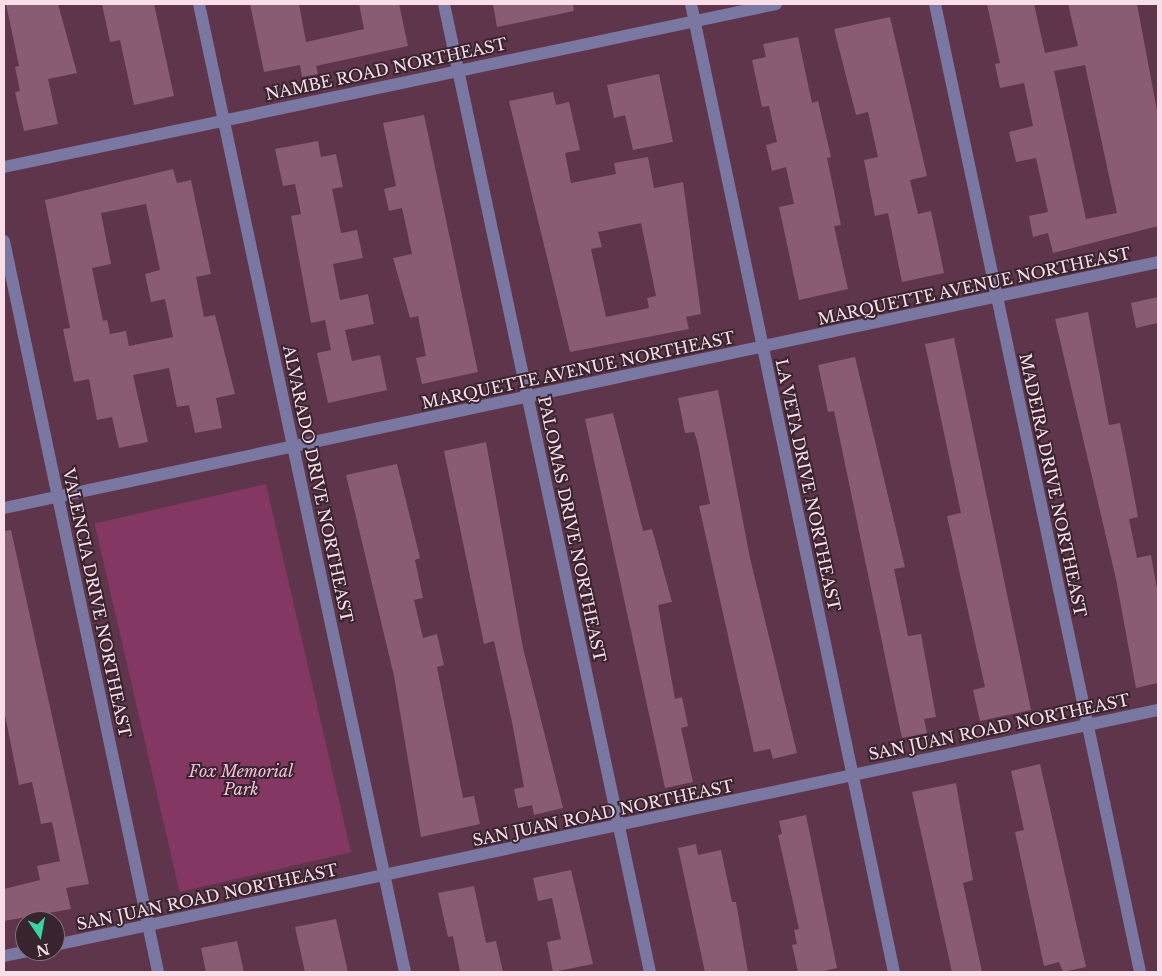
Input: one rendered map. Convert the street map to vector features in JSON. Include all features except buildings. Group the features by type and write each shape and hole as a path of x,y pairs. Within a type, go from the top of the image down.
{"street":[{"name":"ALVARADO DRIVE NORTHEAST","path":"199,4 405,972"},
{"name":"PALOMAS DRIVE NORTHEAST","path":"444,4 650,972"},
{"name":"LA VETA DRIVE NORTHEAST","path":"691,4 894,972"},
{"name":"NAMBE ROAD NORTHEAST","path":"4,167 776,4"},
{"name":"MADEIRA DRIVE NORTHEAST","path":"935,4 1140,972"},
{"name":"VALENCIA DRIVE NORTHEAST","path":"4,241 158,972"},
{"name":"MARQUETTE AVENUE NORTHEAST","path":"4,508 763,348 1158,262"},
{"name":"SAN JUAN ROAD NORTHEAST","path":"65,943 385,877 1158,710"}],"green space":[{"name":"Fox Memorial Park","path":"266,484 351,852 180,892 95,524"}]}
